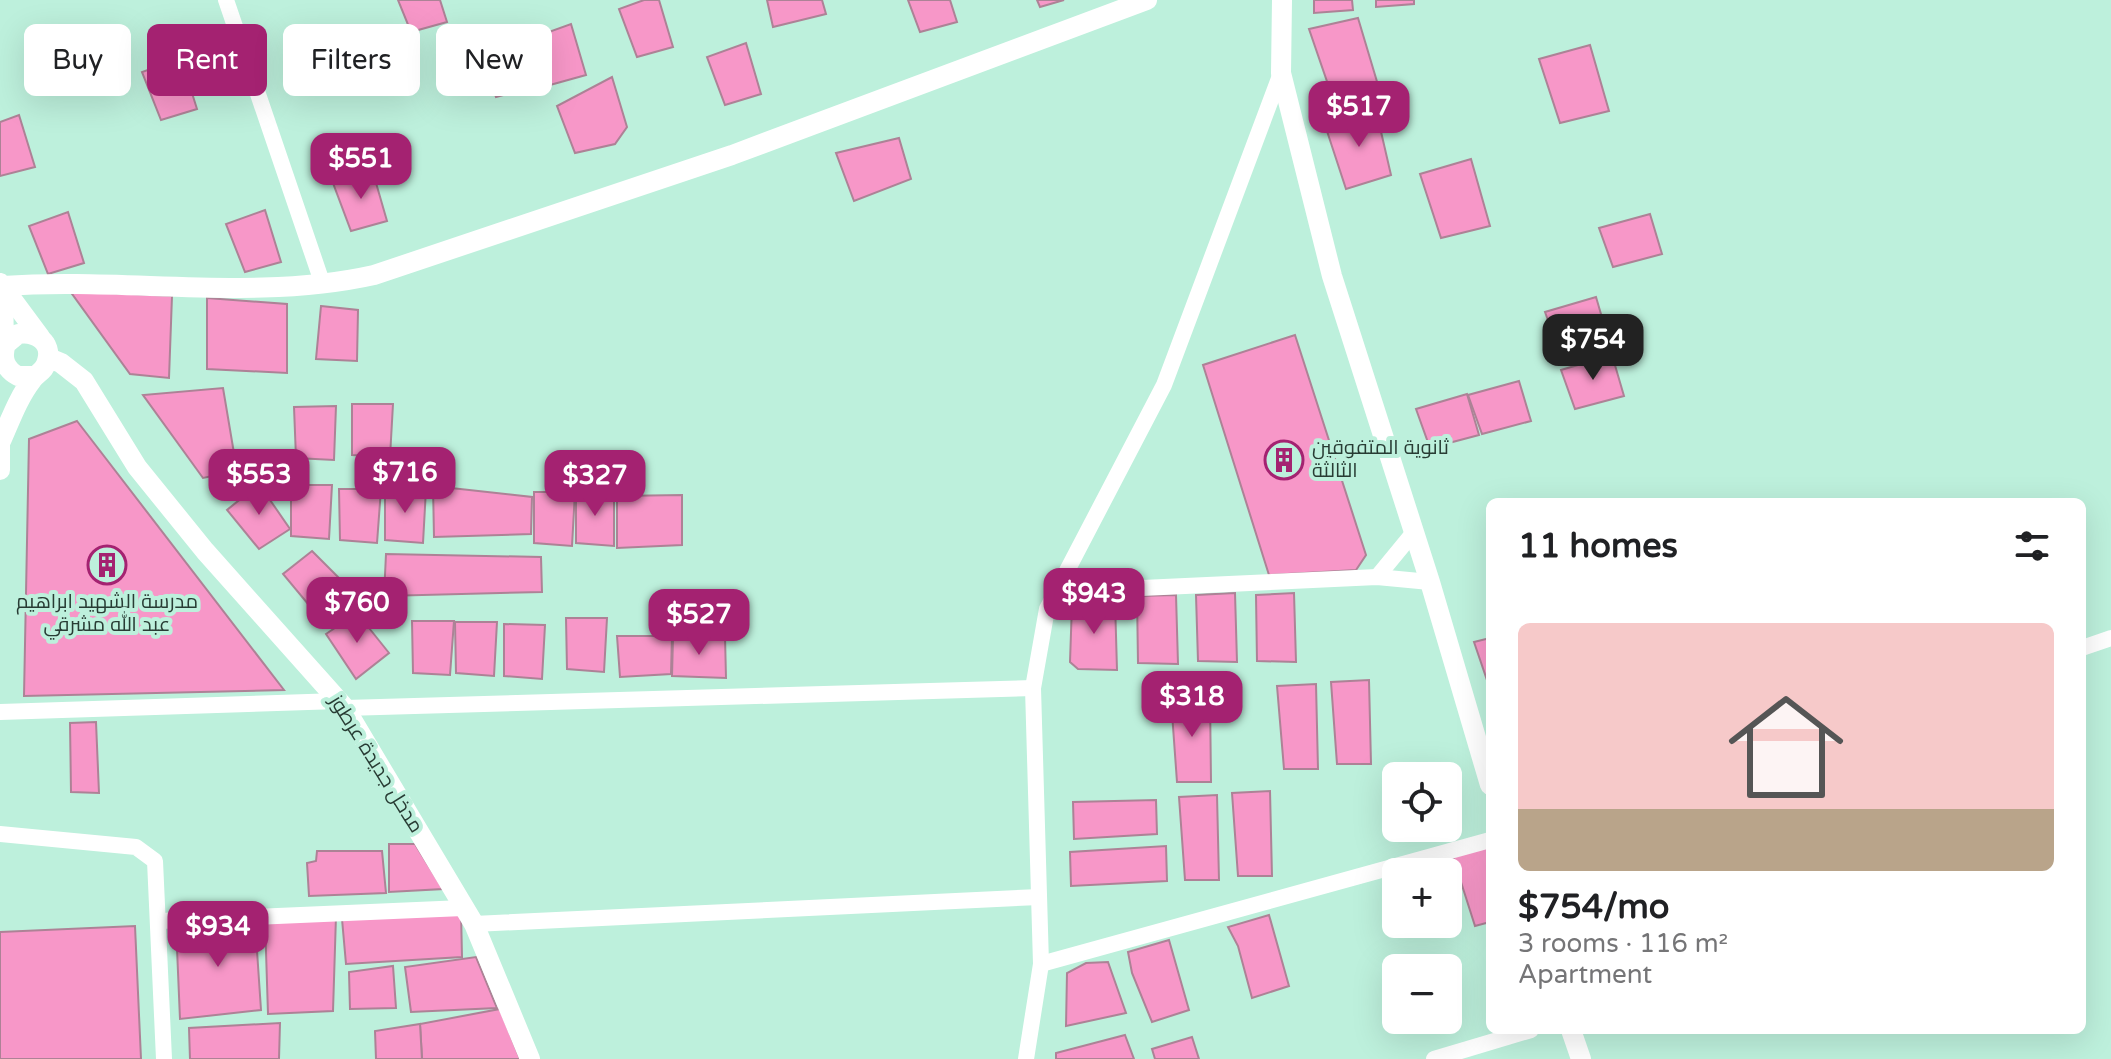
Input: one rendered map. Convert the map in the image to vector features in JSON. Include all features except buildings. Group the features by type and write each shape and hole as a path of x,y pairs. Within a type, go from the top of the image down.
{"street":[{"path":"226,0 323,285"},
{"path":"2,284 295,287 374,275 732,155 1147,0"},
{"path":"1282,0 1281,73 1332,276 1430,582 1486,771"},
{"path":"1026,1059 1041,964 1033,688 1047,609 1164,385 1281,73"},
{"path":"0,470 0,439 34,376 46,366 49,358 49,351 2,284"},
{"path":"2,284 2,362 18,376 34,376"},
{"path":"2,362 6,344 18,334 26,332 40,337"},
{"name":"مدخل جديدة عرطوز","path":"49,358 61,363 84,381 137,467 205,551 342,704 469,916 530,1059"},
{"path":"1377,577 1414,532"},
{"path":"1055,592 1377,577 1430,582"},
{"path":"2086,647 2111,638"},
{"path":"0,712 1033,688"},
{"path":"0,834 136,847 155,861 164,1059"},
{"path":"1041,964 1486,841"},
{"path":"160,921 469,916 1039,897"},
{"path":"1434,1059 1518,1034"},
{"path":"1572,1034 1581,1059"}],"place":[{"name":"ثانوية المتفوقين الثالثة","path":"1284,460"},
{"name":"مدرسة الشهيد ابراهيم عبد الله مشرقي","path":"107,565"}]}
